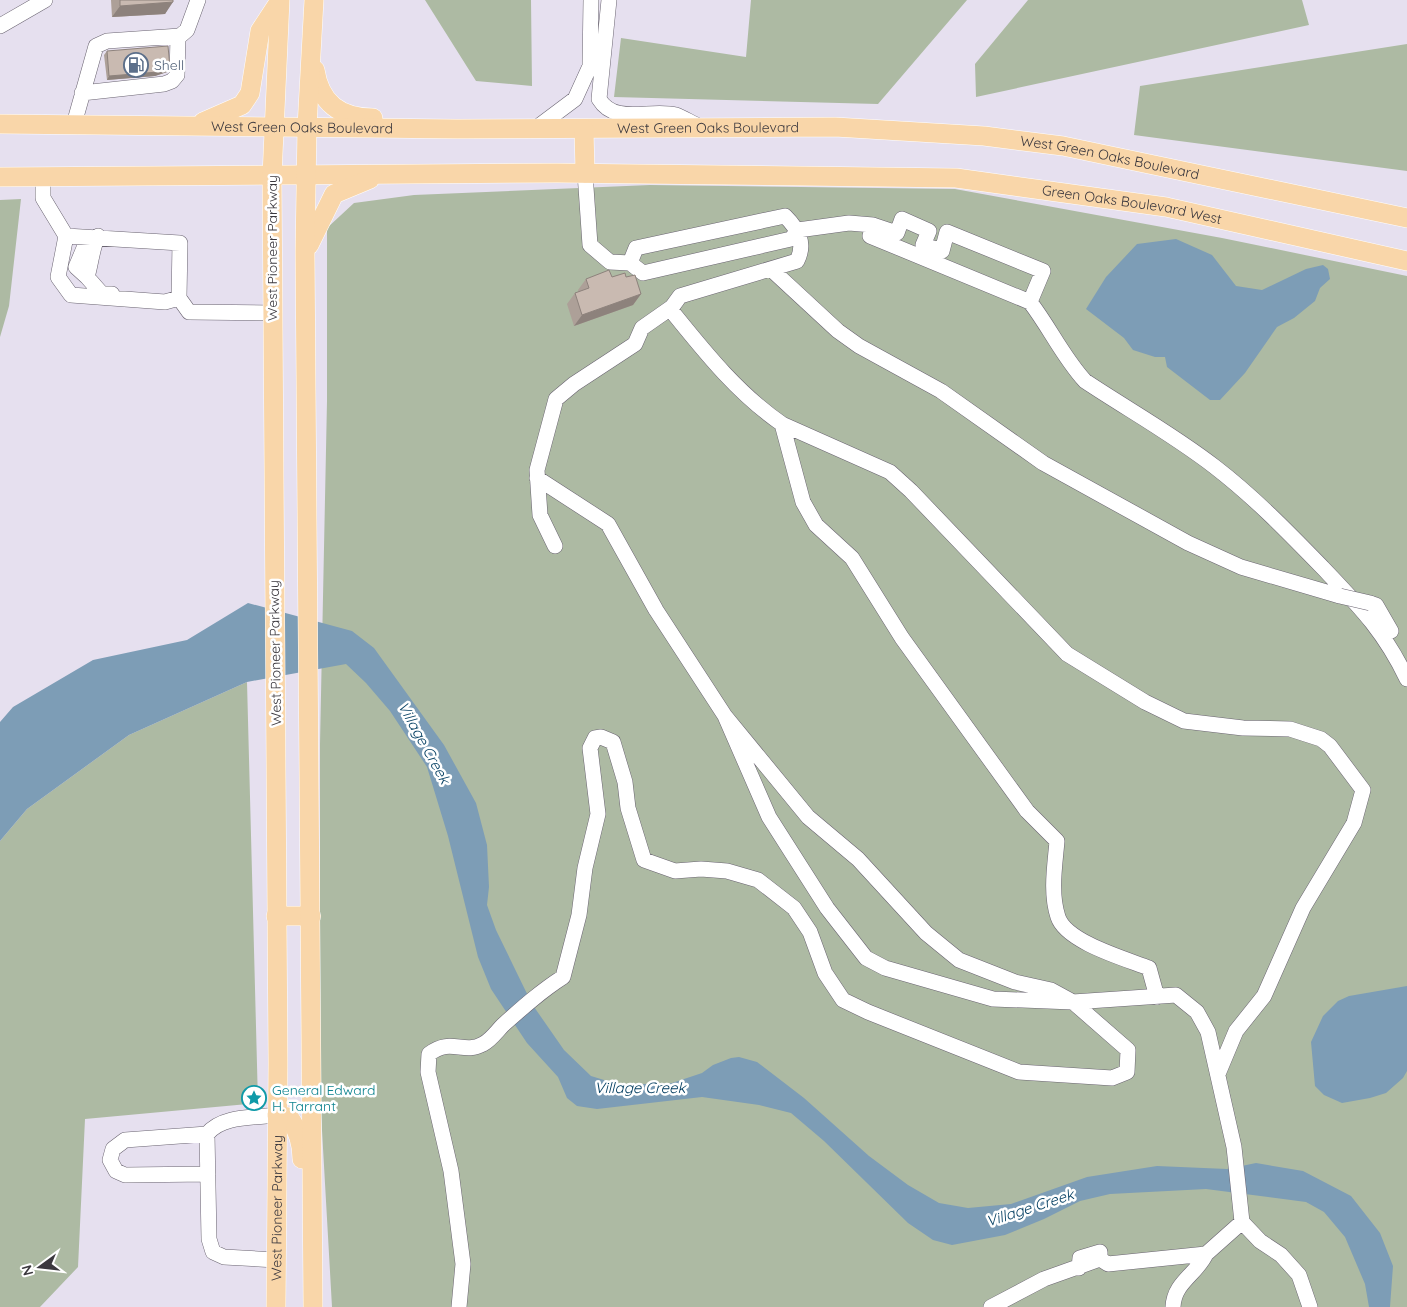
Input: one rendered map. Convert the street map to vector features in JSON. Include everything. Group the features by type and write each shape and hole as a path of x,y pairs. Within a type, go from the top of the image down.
{"main road":[{"path":"194,125 242,106 250,93 260,30 280,0"},
{"name":"West Pioneer Parkway","path":"276,1307 278,1114 272,176 280,0"},
{"path":"313,1307 306,175 314,0"},
{"path":"312,47 316,78 322,97 340,112 361,118 454,118 480,128"},
{"name":"West Green Oaks Boulevard","path":"0,124 584,129 835,127 984,136 1063,146 1407,218"},
{"path":"0,178 585,173 584,129"},
{"name":"Green Oaks Boulevard West","path":"585,173 956,178 1166,207 1407,261"},
{"path":"306,252 334,194 353,184 382,174"},
{"path":"276,916 311,916"},
{"path":"278,1114 288,1117 300,1137 304,1235 312,1267"}],"street":[{"path":"0,26 45,0"},
{"path":"74,124 96,46 107,41 178,36 187,30 198,0"},
{"path":"591,0 598,41 600,99 605,108 617,114 675,115 704,129"},
{"path":"535,128 575,99 590,66 608,0"},
{"path":"82,93 164,84 172,81 177,75 178,36"},
{"path":"585,173 590,245 610,262 630,263 643,273 791,239 798,230 849,223 873,225 897,233 902,219 929,231 923,245 942,251 947,232 1043,271 1030,302"},
{"path":"43,177 43,198 66,236 58,277 71,295 172,300"},
{"path":"555,546 540,515 537,470 556,400 574,384 635,344 642,328 670,309 680,296 797,261 802,251 798,230 785,216 636,248 630,263"},
{"path":"873,225 870,236 1030,302 1047,323 1069,364 1085,381 1212,465 1244,490 1286,530 1371,618 1395,653 1407,679"},
{"path":"66,236 96,241 180,243 172,300"},
{"path":"96,241 95,253 87,277 102,294 155,296 172,300 189,312 273,313"},
{"path":"772,270 838,331 859,346 941,390 1044,463 1197,547 1241,567 1376,605 1407,660"},
{"path":"670,309 717,367 763,411 782,424 890,472 911,491 1067,654 1145,702 1184,721 1243,728 1290,729 1321,739 1330,746 1363,790 1354,823 1303,908 1264,996 1236,1031 1218,1074"},
{"path":"782,424 803,502 816,525 852,558 924,670 1026,811 1057,841 1054,890 1058,919 1081,942 1150,968 1157,997"},
{"path":"459,1307 463,1264 451,1171 428,1072 429,1054 438,1046 452,1045 470,1049 485,1044 497,1030 543,990 563,976 578,915 585,868 598,814 590,748 595,738 601,737 612,742 625,782 628,808 644,860 675,871 727,870 758,880 794,908 810,932 825,973 843,1000 1019,1072 1112,1078 1127,1072 1128,1050 1073,1002 1051,990 1015,982 959,960 926,933 858,859 808,817 725,716 656,610 608,524 538,478"},
{"path":"725,716 769,817 827,908 866,958 885,968 993,999 1073,1002 1176,995 1198,1012 1208,1032 1234,1147 1241,1217 1260,1241 1281,1255 1299,1275 1310,1307"},
{"path":"276,1260 224,1257 213,1252 208,1238 207,1134 214,1126 228,1121 278,1114"},
{"path":"207,1134 125,1140 114,1149 110,1160 116,1172 125,1176 208,1174"},
{"path":"1173,1307 1176,1291 1187,1277 1201,1265 1206,1254 1241,1217"},
{"path":"991,1307 1010,1301 1044,1279 1100,1259 1108,1264 1206,1254"}],"green space":[{"path":"425,0 531,0 532,86 476,81"},
{"path":"751,0 967,0 878,104 614,97 621,38 746,57"},
{"path":"1028,0 1302,0 1309,25 976,97 975,64"},
{"path":"1407,44 1407,171 1134,135 1140,86"},
{"path":"650,185 955,189 1222,238 1407,276 1407,1307 332,1307 320,1095 320,744 327,401 327,228 354,203 414,195"},
{"path":"21,199 9,306 0,337 0,200"},
{"path":"247,682 258,1103 85,1119 78,1267 40,1307 0,1307 0,841 27,809 129,735"}],"water":[{"path":"1176,239 1212,255 1236,286 1262,290 1306,269 1323,265 1328,269 1330,279 1320,288 1315,301 1294,318 1277,327 1245,373 1220,400 1210,400 1167,367 1165,357 1155,357 1133,350 1124,338 1086,309 1106,277 1137,244"},
{"name":"Village Creek","path":"248,603 352,631 374,648 444,745 476,803 487,845 489,887 487,905 496,930 532,1004 564,1050 591,1076 617,1084 672,1083 702,1073 713,1065 731,1058 739,1057 757,1062 804,1098 869,1156 908,1185 939,1203 968,1208 1011,1204 1087,1177 1157,1166 1227,1169 1256,1163 1303,1171 1351,1196 1380,1233 1393,1266 1390,1307 1369,1307 1365,1284 1345,1237 1324,1212 1306,1202 1206,1189 1110,1194 1080,1201 1044,1219 1005,1235 952,1245 933,1240 908,1223 824,1141 791,1113 759,1105 702,1097 597,1109 577,1106 567,1098 558,1077 527,1043 491,989 478,957 448,836 427,767 390,711 366,683 346,664 247,682 129,735 27,809 0,841 0,722 13,707 93,660 187,640"},
{"path":"1407,986 1407,1071 1403,1078 1386,1093 1370,1098 1342,1103 1324,1095 1315,1086 1311,1042 1323,1016 1338,1001 1349,996"}],"building":[{"path":"120,0 173,0 173,2 120,6"},
{"name":"Shell","path":"168,46 170,68 158,72 109,76 107,51"},
{"path":"609,270 612,277 625,273 626,277 635,275 641,294 582,315 575,293 589,288 586,279"}],"place":[{"name":"Shell","path":"136,65"},
{"name":"General Edward H. Tarrant","path":"254,1098"}]}
